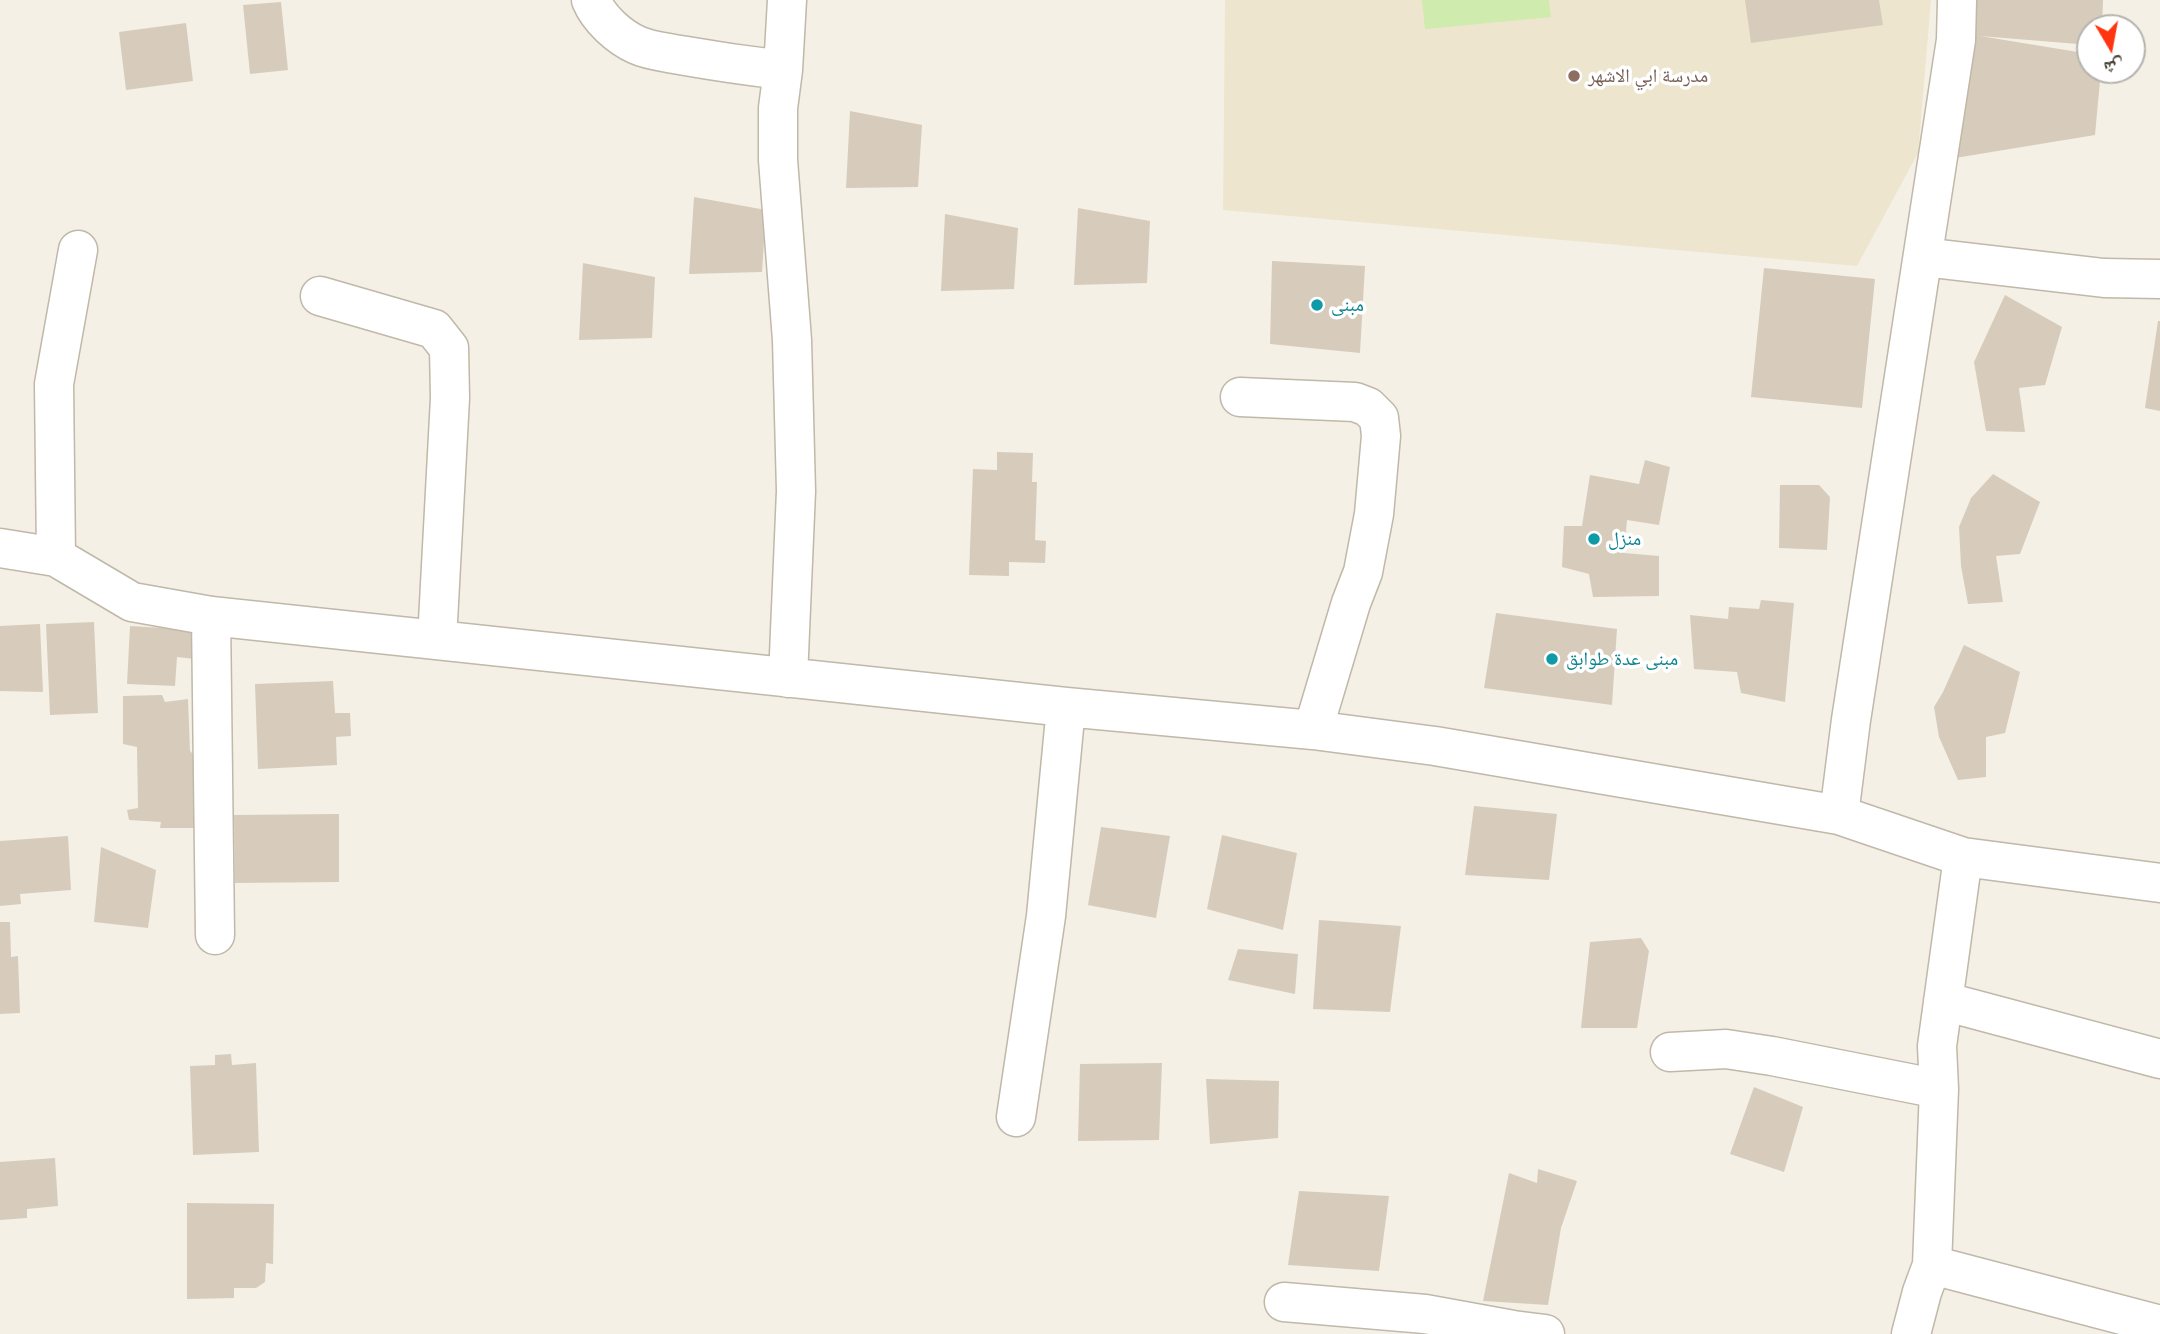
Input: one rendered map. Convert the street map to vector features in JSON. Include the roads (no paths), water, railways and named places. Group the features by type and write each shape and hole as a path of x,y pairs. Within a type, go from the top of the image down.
{"street":[{"path":"592,0 613,29 640,47 783,70"},
{"path":"788,0 778,108 778,160 792,340 796,491 788,678"},
{"path":"1839,815 1851,720 1956,40 1957,0"},
{"path":"56,557 54,384 78,250"},
{"path":"1923,257 2104,278 2160,279"},
{"path":"320,296 434,329 449,348 450,398 437,640"},
{"path":"1240,397 1355,402 1368,407 1379,418 1381,436 1374,514 1363,572 1313,730"},
{"path":"0,548 56,557 132,602 211,617 1066,707 1313,730 1435,746 1839,815 1963,857 2160,883"},
{"path":"211,617 215,935"},
{"path":"1016,1117 1046,916 1066,707"},
{"path":"1911,1334 1932,1265 1939,1089 1937,1046 1963,857"},
{"path":"1944,1001 2160,1059"},
{"path":"1670,1052 1726,1049 1939,1089"},
{"path":"1932,1265 2160,1325"},
{"path":"1284,1302 1425,1314 1545,1334"}],"place":[{"name":"مدرسة ابي الاشهر","path":"1574,76"},
{"name":"مبنى","path":"1317,305"},
{"name":"منزل","path":"1594,539"},
{"name":"مبنى عدة طوابق","path":"1552,659"}]}
